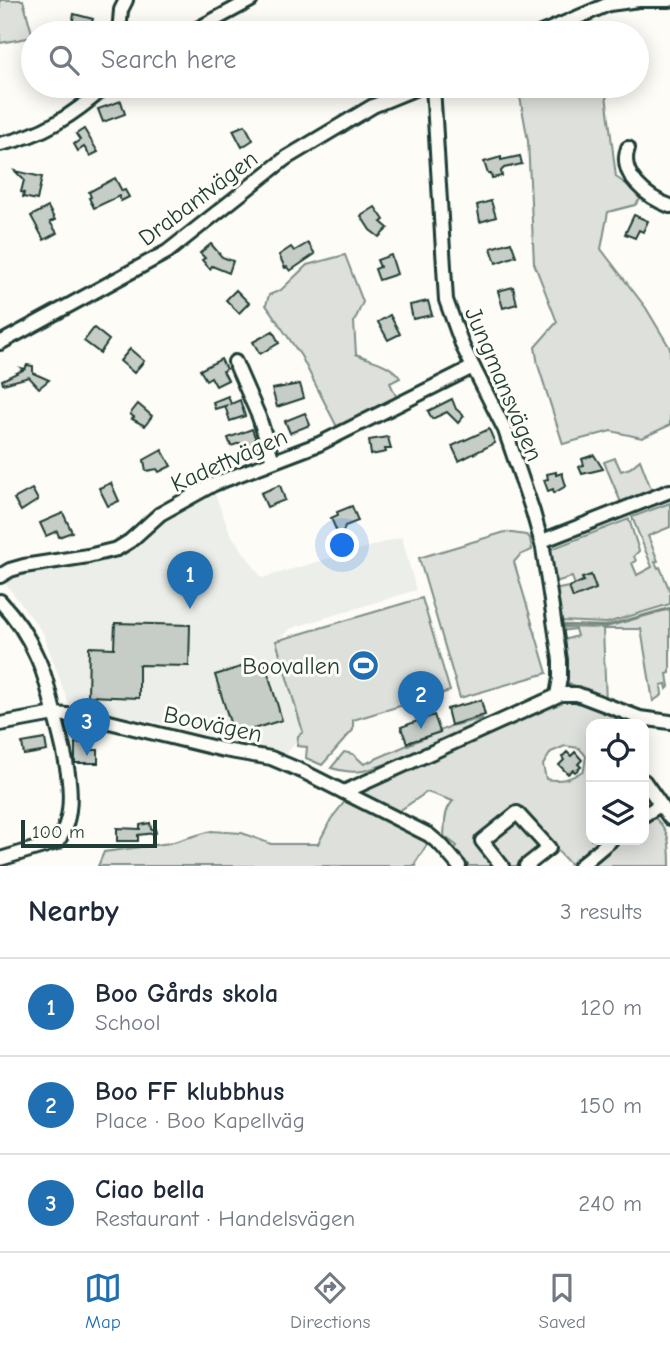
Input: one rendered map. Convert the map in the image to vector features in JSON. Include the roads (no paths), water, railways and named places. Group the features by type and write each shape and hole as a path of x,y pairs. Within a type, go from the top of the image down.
{"street":[{"path":"120,21 126,0"},
{"path":"212,21 251,0"},
{"path":"569,21 609,4 670,0"},
{"path":"0,144 44,130 78,110 92,98"},
{"name":"Drabantvägen","path":"0,343 167,252 286,158 373,106 393,98"},
{"name":"Jungmansvägen","path":"434,98 444,289 452,321 472,367 505,430 542,541 560,660 561,678 557,695"},
{"path":"628,148 626,164 639,186 653,199 670,206"},
{"path":"235,362 259,417 274,461"},
{"name":"Kadettvägen","path":"0,576 24,566 88,556 117,548 130,541 157,516 222,481 357,426 472,367"},
{"path":"542,541 670,491"},
{"path":"0,601 24,632 46,681 68,768 69,801 62,836 54,845 0,859"},
{"path":"344,792 557,695 577,694 620,718 670,722"},
{"name":"Boovägen","path":"0,724 54,713 101,720 224,750 271,758 432,837 459,866"},
{"path":"645,782 670,818"},
{"path":"649,812 660,806"},
{"path":"502,866 482,841 517,813 549,848 526,866"},
{"path":"580,866 605,845"}],"waterway":[{"path":"560,625 606,626 670,608"}],"place":[{"name":"Boo Gårds skola","path":"190,609"},
{"name":"Boovallen","path":"363,666"},
{"name":"Boo FF klubbhus","path":"421,729"},
{"name":"Ciao bella","path":"87,756"}]}
